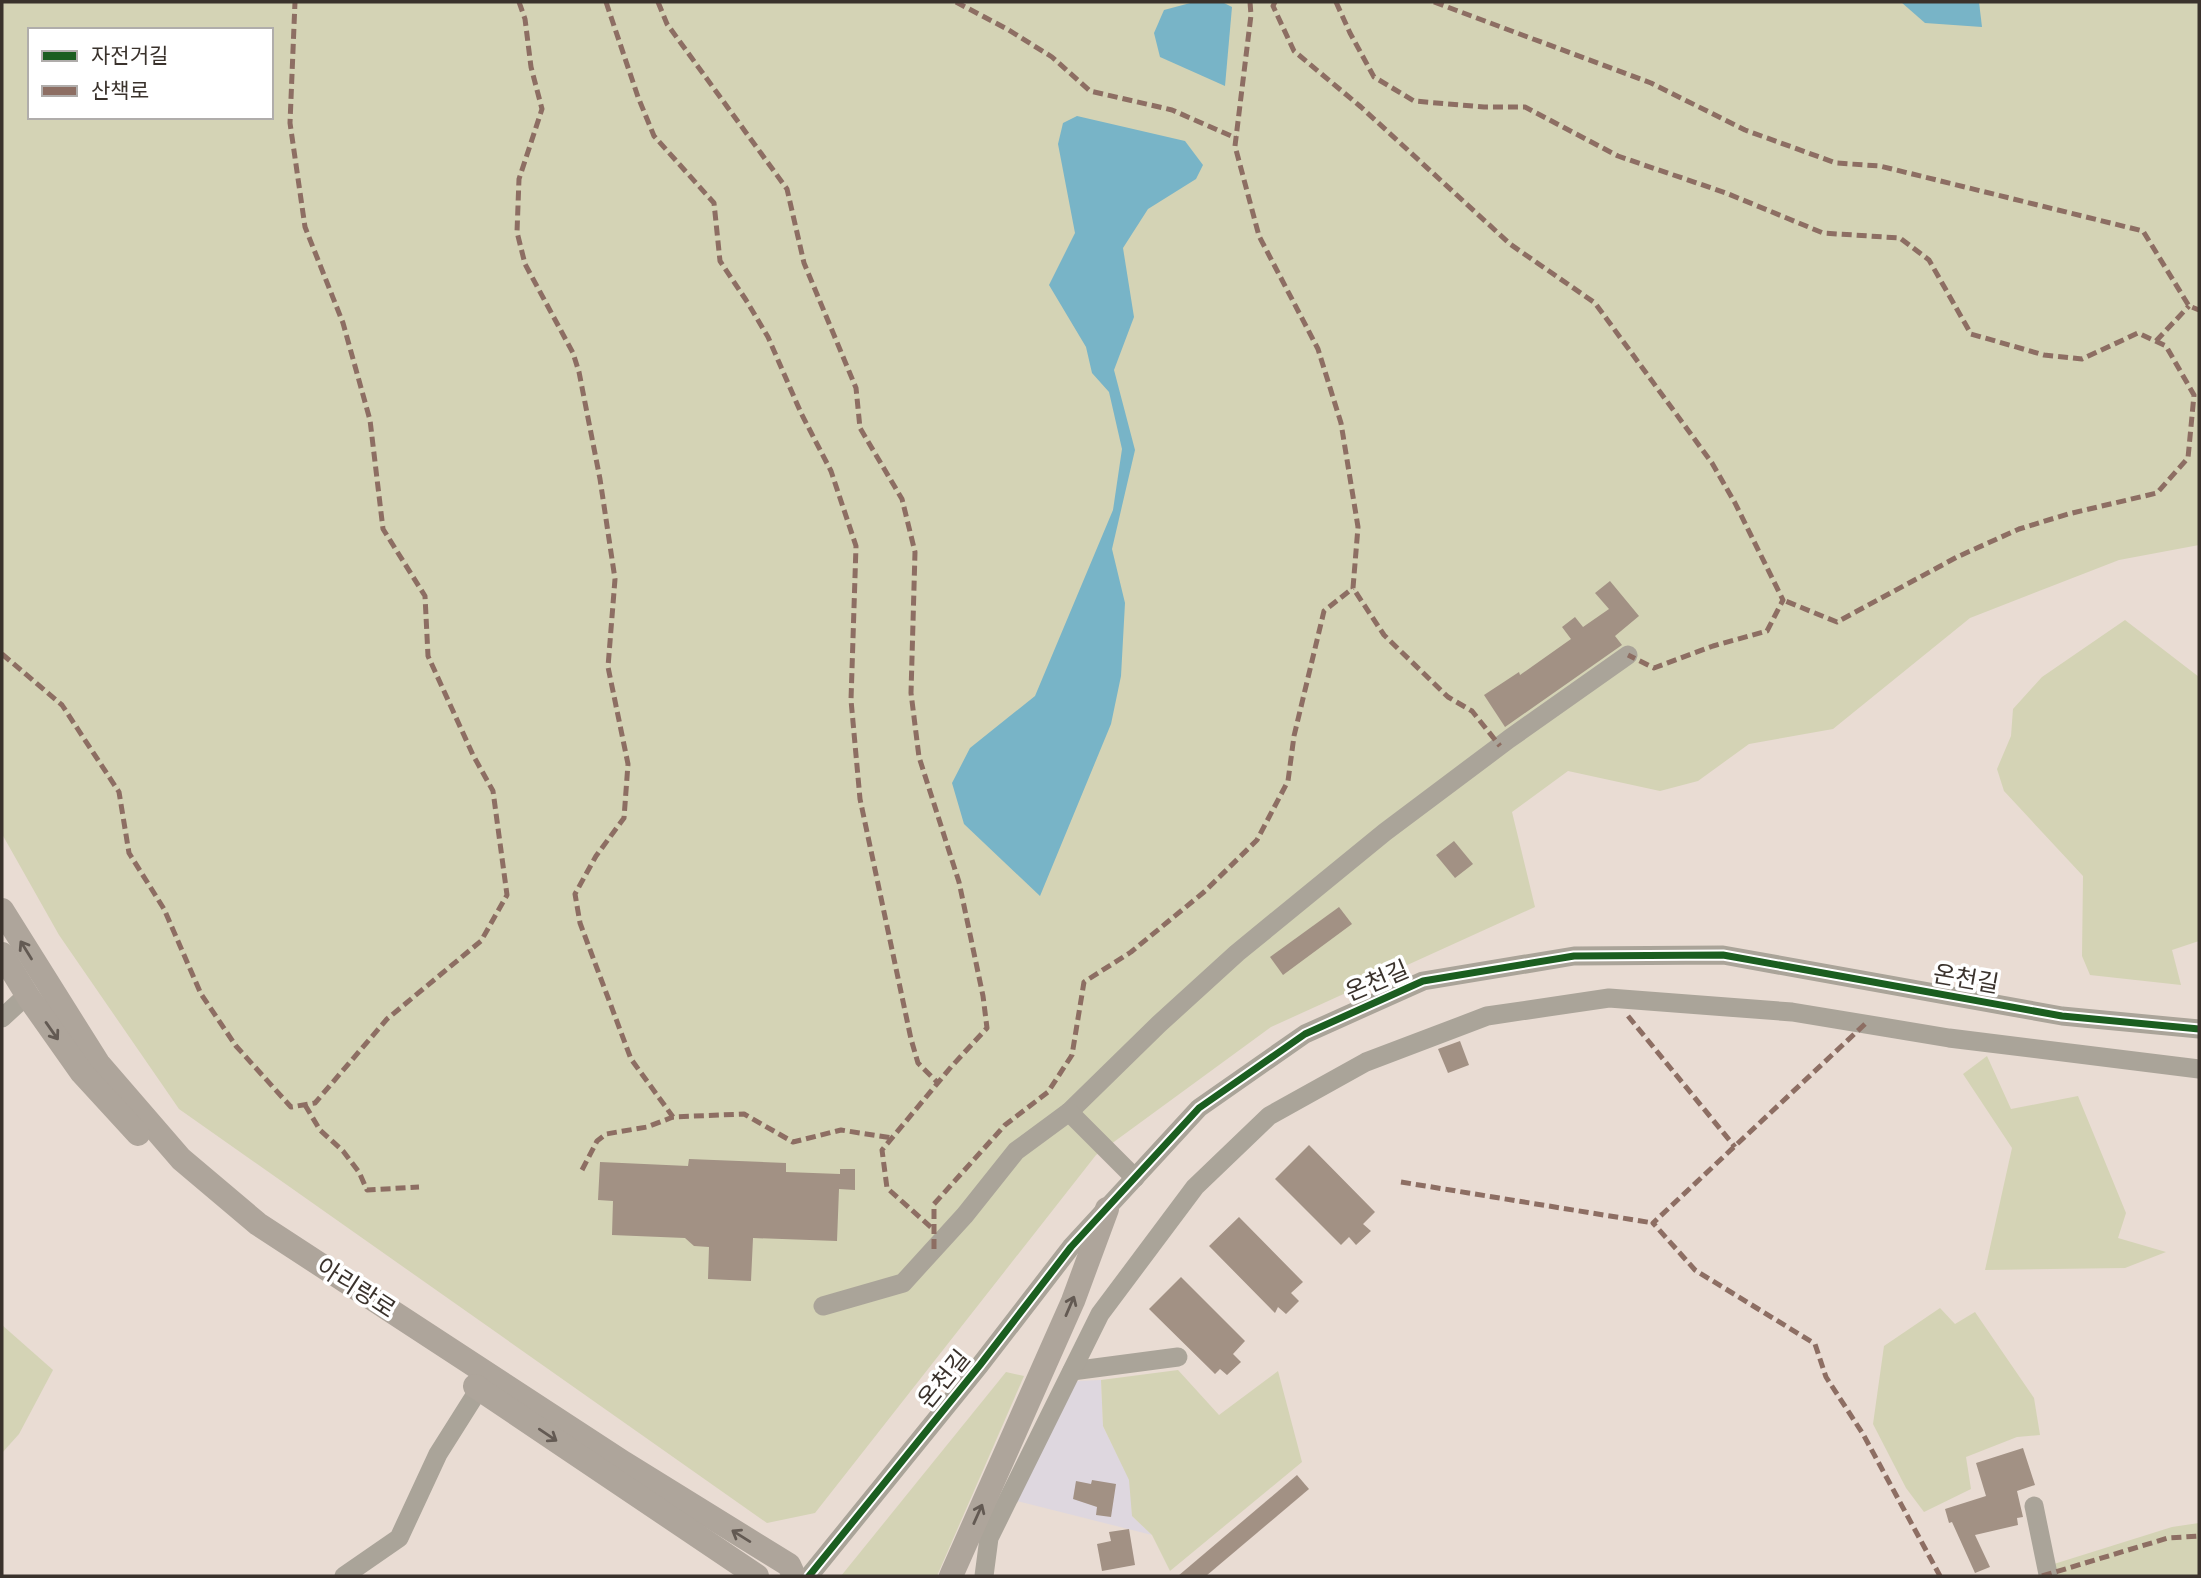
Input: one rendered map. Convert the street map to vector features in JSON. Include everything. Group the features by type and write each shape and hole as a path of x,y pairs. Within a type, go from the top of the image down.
{"main road":[{"name":"아리랑로","path":"2,910 98,1063 181,1158 258,1224 624,1463 789,1565 794,1576"},
{"name":"아리랑로","path":"2,954 27,995 82,1073 172,1170 248,1233 757,1576"},
{"path":"951,1576 1073,1301 1107,1209"}],"street":[{"path":"823,1306 903,1283 965,1215 1016,1151 1069,1112 1237,953 1385,832 1508,739 1628,655"},
{"name":"온천길","path":"809,1576 980,1365 1071,1247 1199,1108 1305,1034 1423,981 1574,957 1723,955 2062,1016 2199,1029"},
{"path":"2,1018 27,995"},
{"path":"984,1576 989,1538 1100,1314 1195,1187 1269,1116 1367,1062 1487,1016 1609,998 1793,1012 1949,1038 2199,1069"},
{"path":"1069,1112 1135,1178"},
{"path":"1072,1371 1178,1357"},
{"path":"344,1576 399,1538 438,1454 479,1388"},
{"path":"2034,1506 2048,1574"}],"shaded area":[{"path":"1101,1380 1103,1426 1130,1480 1132,1516 1152,1535 1017,1501 1076,1381"}],"green space":[{"path":"2,2 2199,2 2199,545 2119,560 1970,618 1833,729 1749,744 1698,781 1660,791 1568,771 1512,812 1535,907 1271,1027 1096,1155 815,1513 767,1523 179,1109 59,935 2,834"},
{"path":"2125,620 2199,677 2199,941 2172,950 2181,985 2090,975 2082,956 2083,876 2004,791 1997,769 2011,736 2013,709 2042,677"},
{"path":"1987,1056 2011,1109 2078,1096 2126,1213 2118,1238 2166,1252 2125,1268 1985,1270 2012,1148 1963,1074"},
{"path":"1940,1308 1955,1324 1975,1312 2034,1398 2040,1435 2017,1437 1966,1457 1971,1489 1924,1512 1906,1488 1873,1424 1884,1346"},
{"path":"2,1325 53,1370 19,1434 2,1453"},
{"path":"1178,1370 1219,1415 1278,1371 1302,1462 1170,1571 1152,1535 1132,1516 1129,1480 1103,1426 1101,1380"},
{"path":"1006,1372 1024,1376 937,1576 841,1576"},
{"path":"2199,1523 2199,1576 2040,1576 2038,1569 2172,1527"}],"water":[{"path":"1194,2 1222,2 1232,7 1225,86 1160,57 1154,33 1164,10"},
{"path":"1901,2 1979,2 1982,27 1925,23"},
{"path":"1077,116 1185,141 1203,165 1196,179 1148,209 1123,248 1134,317 1114,370 1135,450 1112,549 1125,603 1121,676 1111,724 1040,896 964,824 952,783 970,748 1035,696 1113,510 1122,449 1109,392 1092,373 1086,347 1049,285 1075,233 1058,144 1063,123"}],"building":[{"path":"1610,581 1639,616 1615,636 1622,645 1505,727 1484,695 1519,672 1520,675 1571,639 1562,627 1575,617 1583,627 1609,609 1595,593"},
{"path":"1454,841 1473,864 1455,878 1436,855"},
{"path":"1339,907 1352,924 1283,975 1270,957"},
{"path":"1460,1041 1469,1065 1448,1073 1438,1049"},
{"path":"1309,1145 1375,1212 1363,1224 1371,1231 1356,1245 1349,1237 1341,1245 1275,1179"},
{"path":"689,1159 786,1163 786,1172 840,1174 840,1169 855,1169 855,1190 839,1189 837,1241 753,1238 751,1281 708,1279 709,1247 694,1246 685,1238 612,1235 613,1201 598,1200 600,1162 688,1166"},
{"path":"1239,1217 1303,1282 1291,1293 1299,1301 1286,1314 1278,1307 1275,1313 1209,1246"},
{"path":"1181,1277 1245,1341 1233,1354 1241,1362 1227,1375 1220,1369 1215,1374 1149,1309"},
{"path":"2023,1448 2035,1485 2017,1491 2023,1517 2017,1518 2018,1525 1975,1535 1990,1567 1975,1573 1952,1522 1949,1523 1945,1509 1986,1496 1976,1463"},
{"path":"1297,1475 1309,1489 1206,1576 1178,1576"},
{"path":"1092,1480 1116,1484 1111,1517 1096,1515 1097,1507 1073,1499 1076,1481 1091,1484"},
{"path":"1129,1529 1135,1565 1102,1571 1097,1544 1111,1541 1109,1532"}],"marked path":[{"path":"2,654 62,705 119,792 129,853 164,909 201,994 236,1046 291,1107 315,1103 387,1019 481,941 507,895 493,791 473,755 428,656 425,596 383,529 370,420 343,323 305,227 290,123 295,2"},
{"path":"519,2 525,19 531,67 542,109 519,179 517,232 525,264 573,353 579,372 600,479 615,579 608,667 628,764 624,818 596,856 575,894 580,923 631,1059 673,1117 744,1114 793,1142 841,1130 892,1138"},
{"path":"606,2 654,136 714,203 720,261 768,337 801,413 831,471 856,546 851,700 860,799 911,1039 918,1063 938,1083"},
{"path":"658,2 667,24 787,189 804,263 856,388 860,428 902,499 915,552 911,693 919,757 959,882 987,1028 882,1150 887,1188 934,1230"},
{"path":"956,2 1052,57 1090,91 1172,110 1236,138"},
{"path":"1250,2 1251,15 1235,146 1259,236 1318,349 1341,423 1358,527 1353,588 1384,635 1448,697 1472,711 1500,746"},
{"path":"1275,2 1273,6 1294,51 1361,107 1510,244 1595,303 1712,463 1735,503 1783,600 1767,631 1713,646 1654,668 1628,655"},
{"path":"1336,2 1374,77 1414,101 1484,107 1525,107 1618,156 1726,193 1823,233 1900,238 1929,260 1971,334 2044,355 2082,359 2138,333 2166,346 2194,395 2188,458 2157,493 2068,514 2019,529 1957,557 1837,622 1783,600"},
{"path":"1434,2 1651,83 1745,130 1836,163 1880,166 2143,231 2189,306 2199,310"},
{"path":"2156,341 2189,306"},
{"path":"934,1249 934,1204 1005,1125 1048,1092 1072,1055 1084,982 1131,952 1204,892 1257,840 1288,781 1294,736 1324,611 1353,588"},
{"path":"1628,1016 1735,1147"},
{"path":"1865,1024 1653,1223 1695,1270 1815,1344 1826,1377 1863,1434 1940,1576"},
{"path":"305,1105 320,1130 343,1151 359,1172 367,1190 419,1187"},
{"path":"582,1170 597,1141 606,1134 647,1127 673,1117"},
{"path":"1401,1182 1653,1223"},
{"path":"2042,1576 2168,1538 2199,1536"}],"cycle path":[{"path":"809,1576 980,1365 1071,1247 1199,1108 1305,1034 1423,981 1574,956 1723,955 2062,1016 2199,1029"}]}
